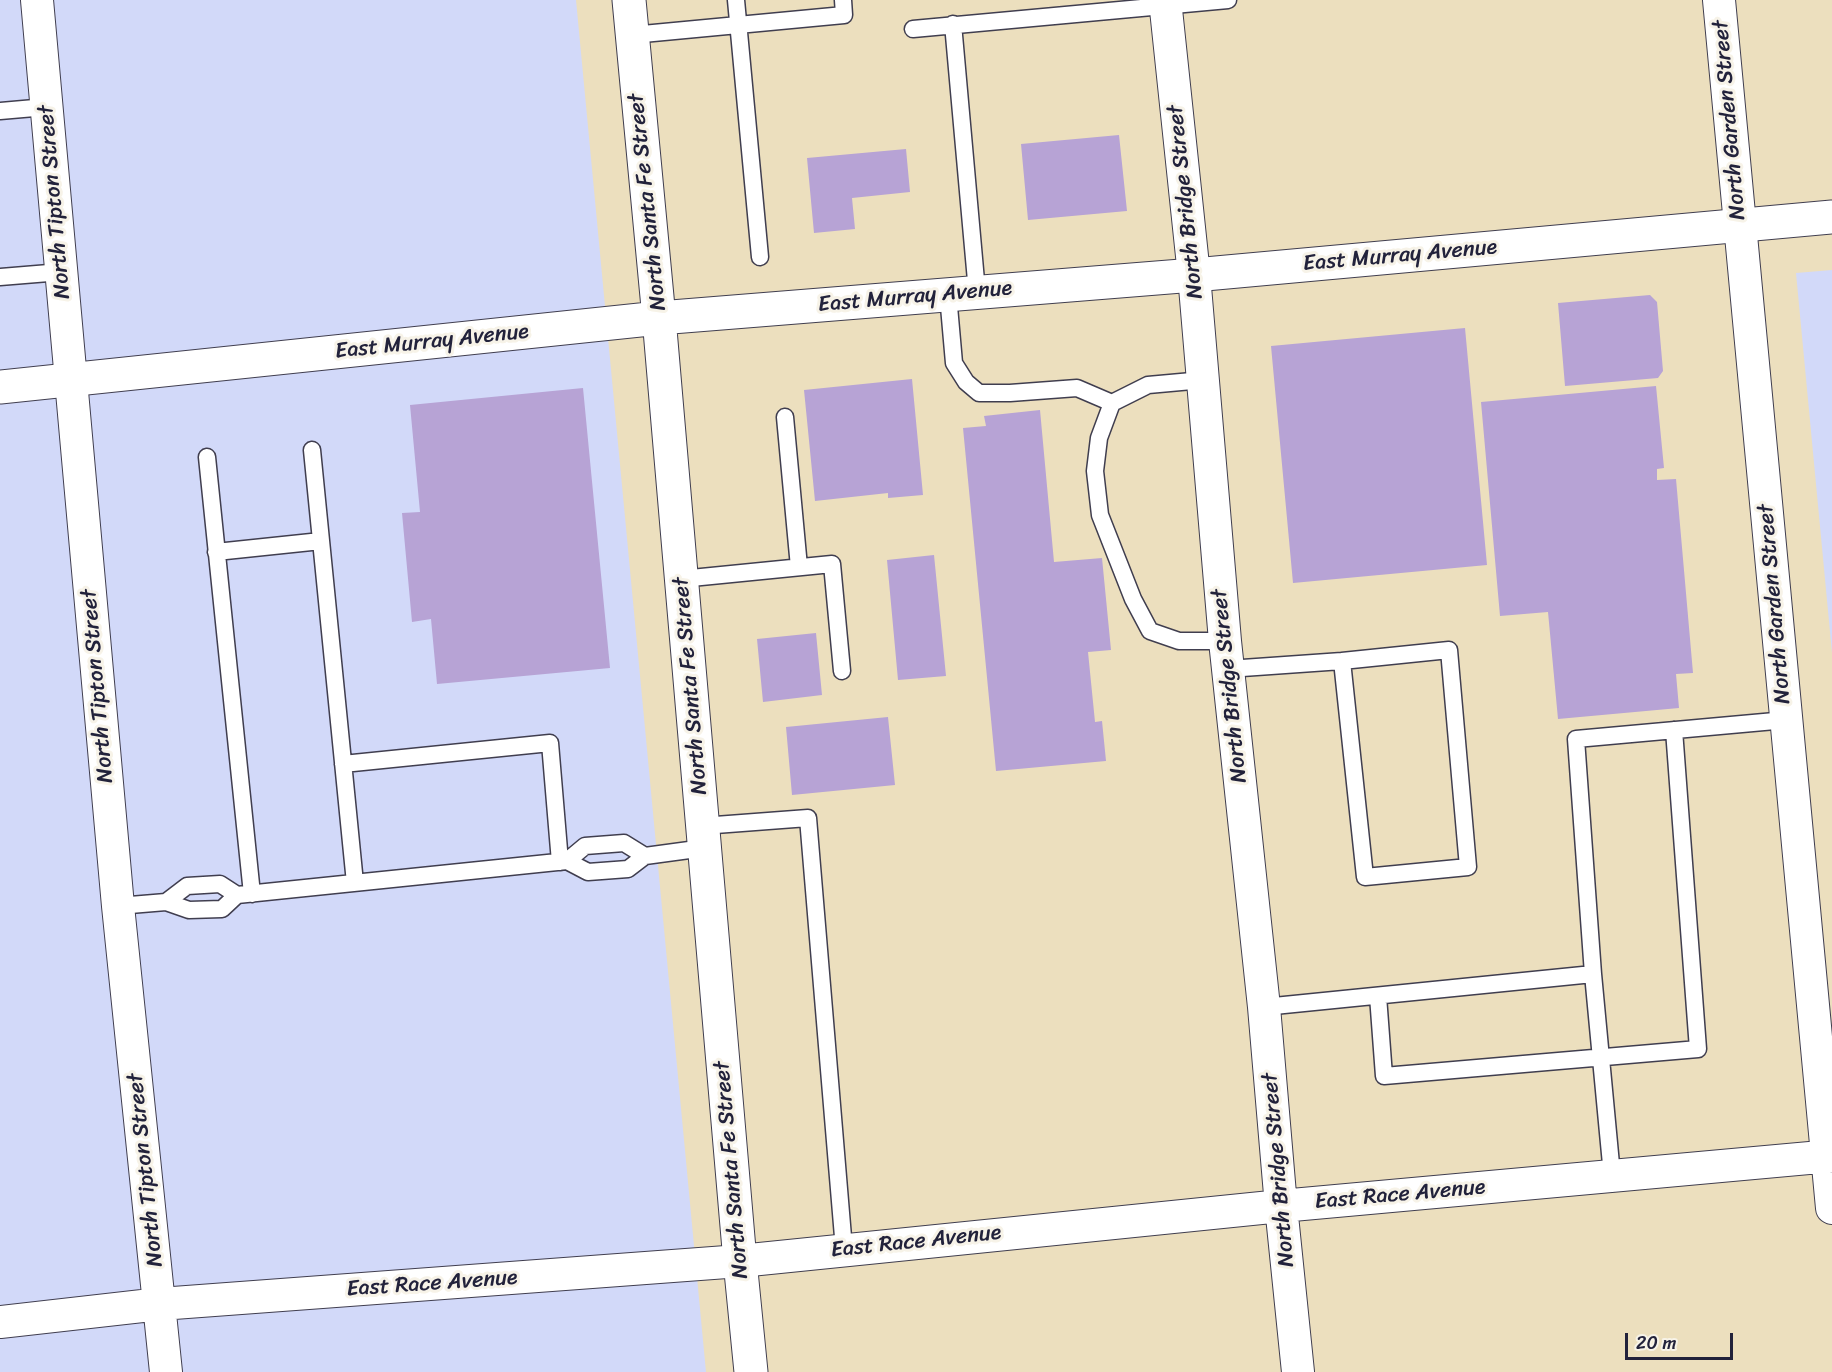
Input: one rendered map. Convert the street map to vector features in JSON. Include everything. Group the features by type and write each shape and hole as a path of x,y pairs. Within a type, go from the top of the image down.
{"street":[{"name":"North Tipton Street","path":"36,0 118,906 166,1372"},
{"name":"North Santa Fe Street","path":"629,0 751,1372"},
{"name":"North Garden Street","path":"1719,0 1786,720 1830,1156 1832,1208"},
{"name":"North Bridge Street","path":"1165,3 1194,275 1226,655 1264,1007 1298,1372"},
{"name":"East Murray Avenue","path":"0,387 659,318 1194,275 1832,217"},
{"name":"East Race Avenue","path":"0,1322 160,1304 740,1261 1281,1206 1830,1156"}],"lane":[{"path":"736,0 760,256"},
{"path":"632,35 844,15 843,0"},
{"path":"913,28 1165,3 1228,0"},
{"path":"952,24 962,293 954,363 966,382 979,393 1077,388 1112,403"},
{"path":"0,111 46,107"},
{"path":"0,278 61,272"},
{"path":"1203,380 1148,385 1112,403 1099,438 1095,471 1100,515 1133,599 1150,631 1226,655 1342,661 1449,650 1468,867 1365,877 1342,661"},
{"path":"785,417 799,567"},
{"path":"312,450 355,883"},
{"path":"207,457 244,895"},
{"path":"216,552 321,541"},
{"path":"681,579 832,564 842,671"},
{"path":"1612,1175 1593,975 1576,739 1786,720"},
{"path":"1378,996 1384,1076 1698,1049 1674,730"},
{"path":"344,764 550,743 563,862"},
{"path":"118,906 166,902 189,910 222,909 244,895 563,862 588,872 628,869 645,856 704,837 808,818 844,1249"},
{"path":"563,862 585,846 624,843 645,856"},
{"path":"166,902 187,886 220,884 244,895"},
{"path":"1264,1007 1593,975"}],"shaded area":[{"path":"0,0 576,0 706,1372 0,1372"},
{"path":"1832,270 1832,653 1796,273"}],"building":[{"path":"1119,135 1127,211 1028,220 1021,144"},
{"path":"906,149 910,192 852,198 855,229 814,233 807,158"},
{"path":"1650,295 1657,302 1663,371 1658,378 1565,386 1558,303"},
{"path":"1465,328 1487,565 1293,583 1271,346"},
{"path":"912,379 923,495 888,498 888,493 815,501 804,390"},
{"path":"1656,386 1664,468 1657,469 1657,480 1676,479 1693,673 1676,674 1679,708 1558,719 1548,612 1500,616 1481,402"},
{"path":"583,388 610,668 437,684 431,619 412,622 402,513 420,512 410,405"},
{"path":"1040,410 1054,562 1102,558 1111,650 1088,652 1095,722 1102,721 1106,761 996,771 963,428 986,426 984,416"},
{"path":"934,555 946,676 898,680 887,560"},
{"path":"816,633 822,695 763,702 757,639"},
{"path":"888,717 895,785 792,795 786,727"}]}
